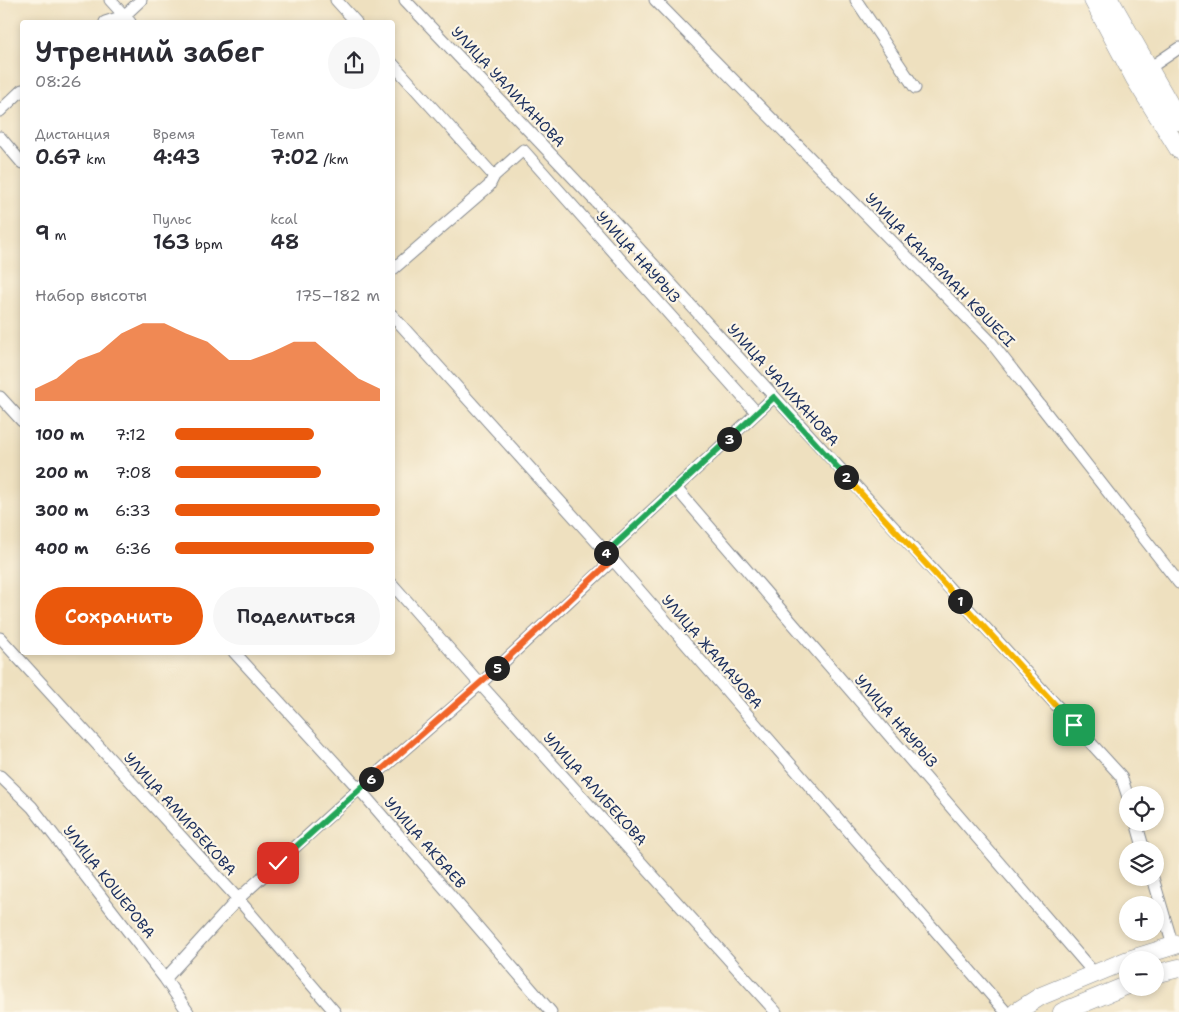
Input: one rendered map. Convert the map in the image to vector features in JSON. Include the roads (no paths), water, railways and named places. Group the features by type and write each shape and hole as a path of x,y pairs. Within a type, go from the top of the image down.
{"main road":[{"path":"1093,0 1135,79 1179,150"},
{"path":"1110,0 1179,121"},
{"path":"1157,951 1176,945"},
{"path":"1016,1012 1041,996 1119,963"},
{"path":"1164,972 1179,968"},
{"path":"1062,1012 1119,988"}],"street":[{"path":"110,0 127,19 141,0"},
{"path":"336,0 354,20"},
{"name":"УЛИЦА УАЛИХАНОВА","path":"405,0 600,206 1121,776 1124,786"},
{"name":"УЛИЦА КАҺАРМАН КӨШЕСІ","path":"655,0 990,341 1179,583"},
{"path":"856,0 915,88"},
{"path":"1148,69 1179,48"},
{"path":"395,66 494,176"},
{"path":"0,111 20,92"},
{"path":"0,137 20,161"},
{"name":"УЛИЦА НАУРЫЗ","path":"395,267 489,186 494,176 523,150 757,413"},
{"name":"УЛИЦА ЖАМАУОВА","path":"395,318 609,556 1006,1012"},
{"path":"0,397 20,420"},
{"path":"164,978 238,899 480,684 676,488 774,397"},
{"name":"УЛИЦА НАУРЫЗ","path":"676,488 1094,973"},
{"name":"УЛИЦА АЛИБЕКОВА","path":"395,587 776,1012"},
{"name":"УЛИЦА АМИРБЕКОВА","path":"0,638 238,899 334,1012"},
{"name":"УЛИЦА АКБАЕВ","path":"237,655 359,790 551,1012"},
{"name":"УЛИЦА КОШЕРОВА","path":"0,776 32,807 188,1012"},
{"path":"1155,886 1176,945"}]}
